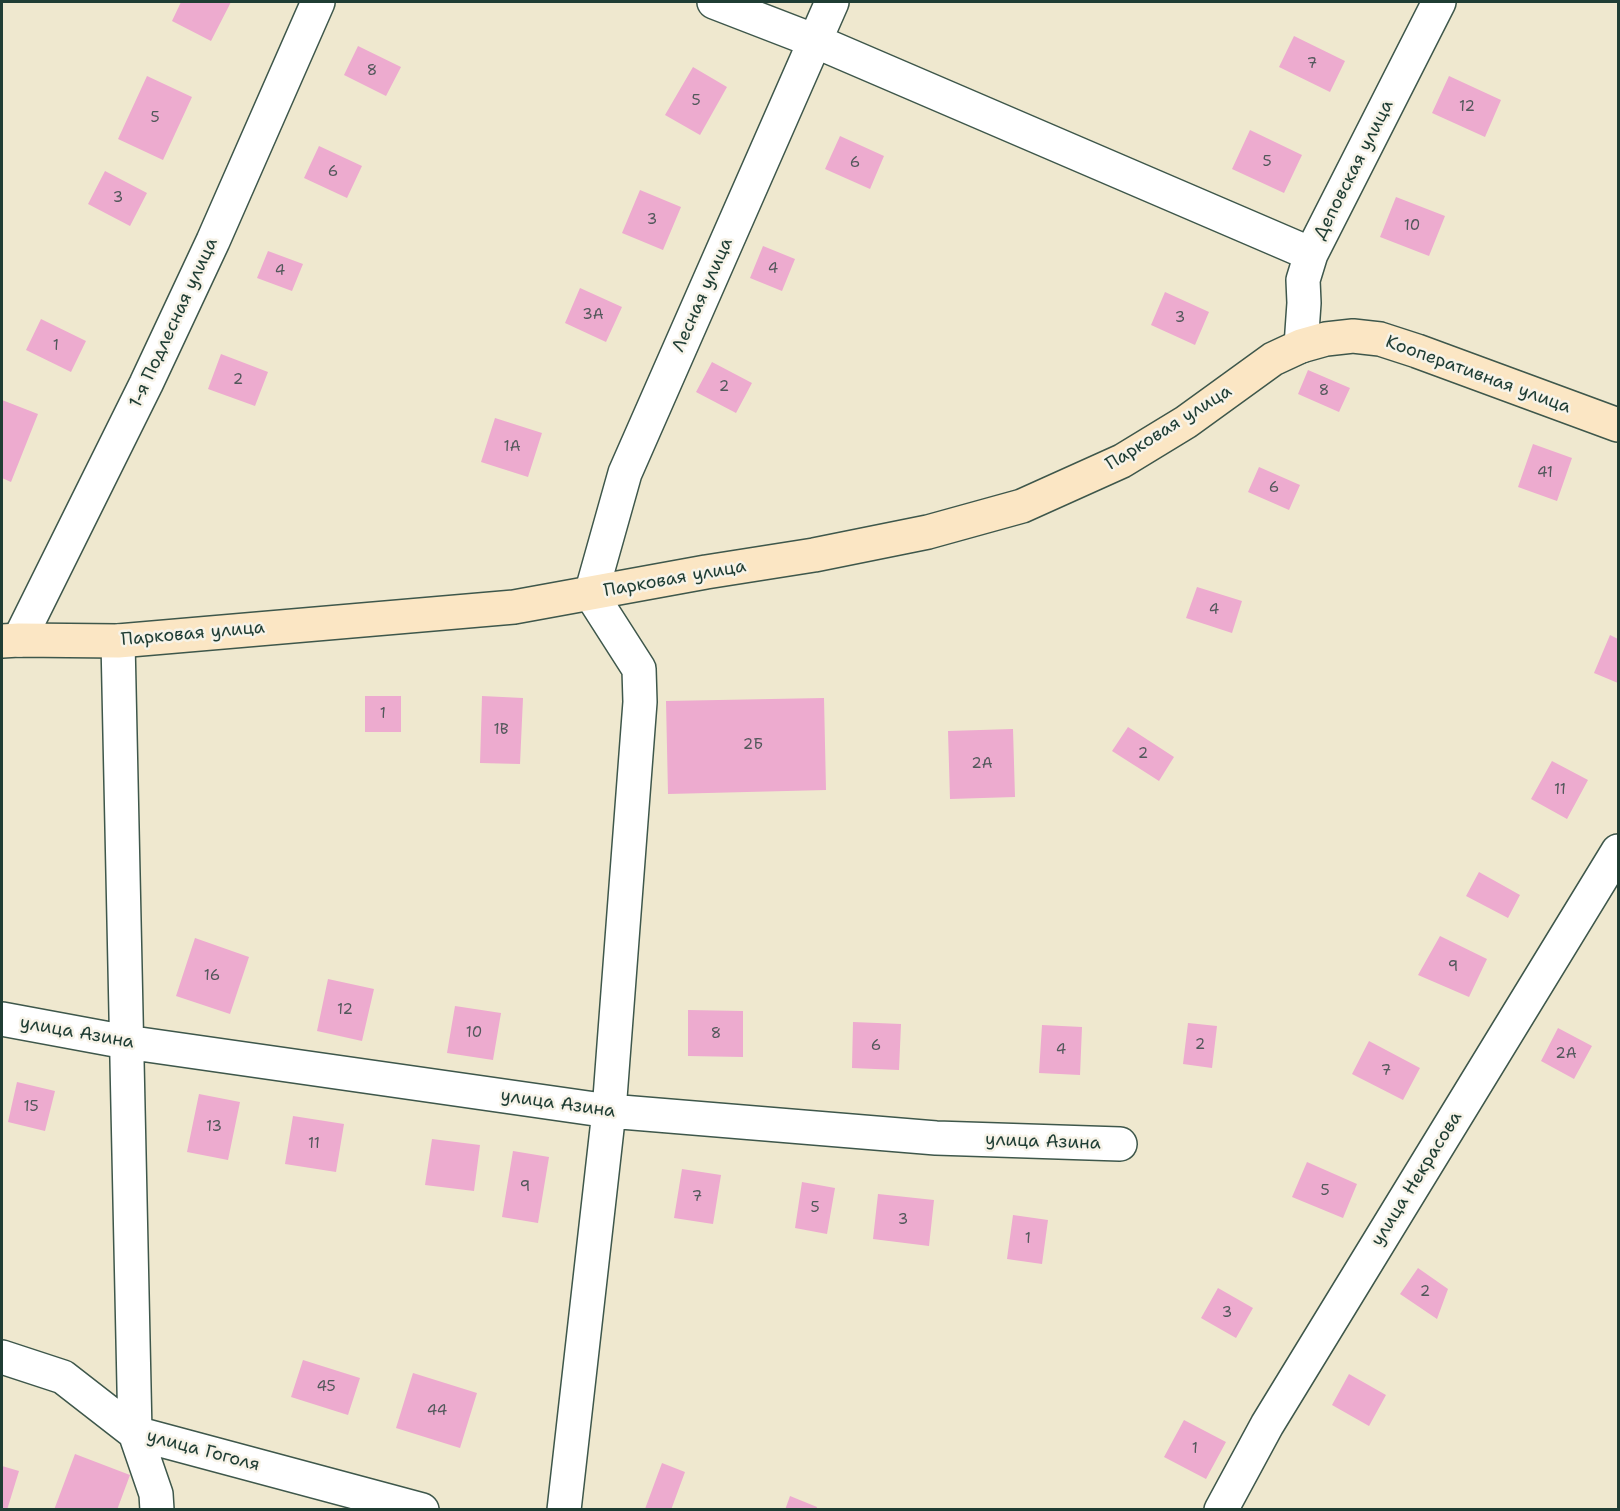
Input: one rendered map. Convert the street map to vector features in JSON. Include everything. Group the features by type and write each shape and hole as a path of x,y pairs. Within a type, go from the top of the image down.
{"main road":[{"name":"Кооперативная улица","path":"1301,346 1326,339 1353,336 1380,339 1618,425"},
{"name":"Парковая улица","path":"10,641 118,641 514,607 927,532 1022,507 1122,461 1186,422 1274,359 1301,346"}],"street":[{"name":"1-я Подлесная улица","path":"10,641 146,384 213,241 318,2"},
{"path":"714,2 815,41 1311,254"},
{"name":"Лесная улица","path":"591,594 625,473 832,2"},
{"name":"Деповская улица","path":"1301,346 1303,280 1311,254 1439,2"},
{"path":"564,1509 609,1111 640,702 639,669 591,594"},
{"path":"118,641 135,1433 156,1494 157,1509"},
{"name":"улица Некрасова","path":"1221,1509 1267,1425 1618,851"},
{"name":"улица Азина","path":"2,1019 126,1042 609,1111 936,1138 1120,1144"},
{"name":"улица Гоголя","path":"2,1357 63,1377 135,1433 422,1509"}],"building":[{"path":"181,2 231,2 211,41 172,21"},
{"path":"1294,36 1345,61 1330,92 1279,67"},
{"path":"358,46 401,67 386,96 344,75"},
{"path":"693,67 727,87 700,135 665,115"},
{"path":"147,76 192,97 163,160 118,139"},
{"path":"1449,76 1501,100 1485,137 1432,113"},
{"path":"1250,130 1302,155 1284,193 1232,169"},
{"path":"840,136 884,156 870,189 825,169"},
{"path":"319,146 362,166 347,198 304,178"},
{"path":"105,171 147,193 130,226 88,204"},
{"path":"640,190 681,207 663,250 622,233"},
{"path":"1396,197 1445,216 1429,256 1380,237"},
{"path":"763,246 795,259 782,291 750,278"},
{"path":"268,251 303,264 292,291 257,278"},
{"path":"580,288 622,307 606,342 565,323"},
{"path":"1165,292 1209,312 1195,345 1151,325"},
{"path":"41,319 86,341 71,372 26,350"},
{"path":"221,354 268,372 255,406 208,389"},
{"path":"712,362 752,383 736,413 696,392"},
{"path":"1308,370 1350,388 1339,412 1298,394"},
{"path":"2,400 38,414 11,482 2,478"},
{"path":"495,418 542,433 528,477 481,462"},
{"path":"1533,444 1572,458 1557,501 1518,487"},
{"path":"1259,467 1300,485 1289,510 1248,492"},
{"path":"1197,587 1242,601 1232,633 1186,618"},
{"path":"1610,635 1618,639 1618,683 1594,673"},
{"path":"365,696 401,696 401,732 365,732"},
{"path":"482,696 523,698 520,764 480,763"},
{"path":"824,698 826,790 668,794 666,701"},
{"path":"1128,727 1174,757 1159,781 1112,751"},
{"path":"1013,729 1015,797 950,799 948,731"},
{"path":"1552,761 1588,780 1567,819 1531,799"},
{"path":"1479,872 1520,895 1508,918 1466,896"},
{"path":"1440,936 1487,959 1469,997 1418,975"},
{"path":"195,938 249,957 230,1014 176,996"},
{"path":"328,979 374,989 362,1041 317,1031"},
{"path":"455,1006 501,1013 493,1060 447,1053"},
{"path":"688,1010 743,1011 743,1057 688,1056"},
{"path":"853,1022 901,1024 899,1070 852,1068"},
{"path":"1188,1023 1217,1026 1212,1068 1183,1064"},
{"path":"1042,1025 1082,1027 1080,1075 1039,1073"},
{"path":"1558,1028 1592,1046 1574,1079 1541,1061"},
{"path":"1369,1041 1420,1068 1403,1100 1352,1074"},
{"path":"17,1082 55,1091 45,1131 8,1122"},
{"path":"199,1094 240,1102 228,1160 187,1152"},
{"path":"293,1116 344,1124 336,1172 285,1164"},
{"path":"432,1139 480,1145 474,1191 425,1185"},
{"path":"513,1151 549,1157 538,1223 502,1217"},
{"path":"1307,1162 1357,1184 1343,1218 1292,1197"},
{"path":"682,1169 721,1175 713,1224 674,1218"},
{"path":"802,1182 835,1188 827,1234 795,1228"},
{"path":"878,1194 934,1200 929,1246 873,1239"},
{"path":"1013,1215 1048,1220 1042,1264 1007,1259"},
{"path":"1418,1268 1448,1289 1437,1319 1400,1294"},
{"path":"1218,1288 1253,1308 1236,1338 1201,1318"},
{"path":"303,1360 360,1378 348,1415 291,1397"},
{"path":"413,1373 477,1393 460,1448 396,1428"},
{"path":"1349,1374 1386,1395 1369,1426 1332,1405"},
{"path":"1184,1420 1226,1442 1206,1479 1164,1457"},
{"path":"75,1454 130,1475 117,1510 54,1510"},
{"path":"662,1463 685,1472 671,1510 647,1510 645,1509"},
{"path":"2,1466 19,1471 7,1510 2,1510"},
{"path":"790,1496 817,1507 816,1510 785,1510"}]}
